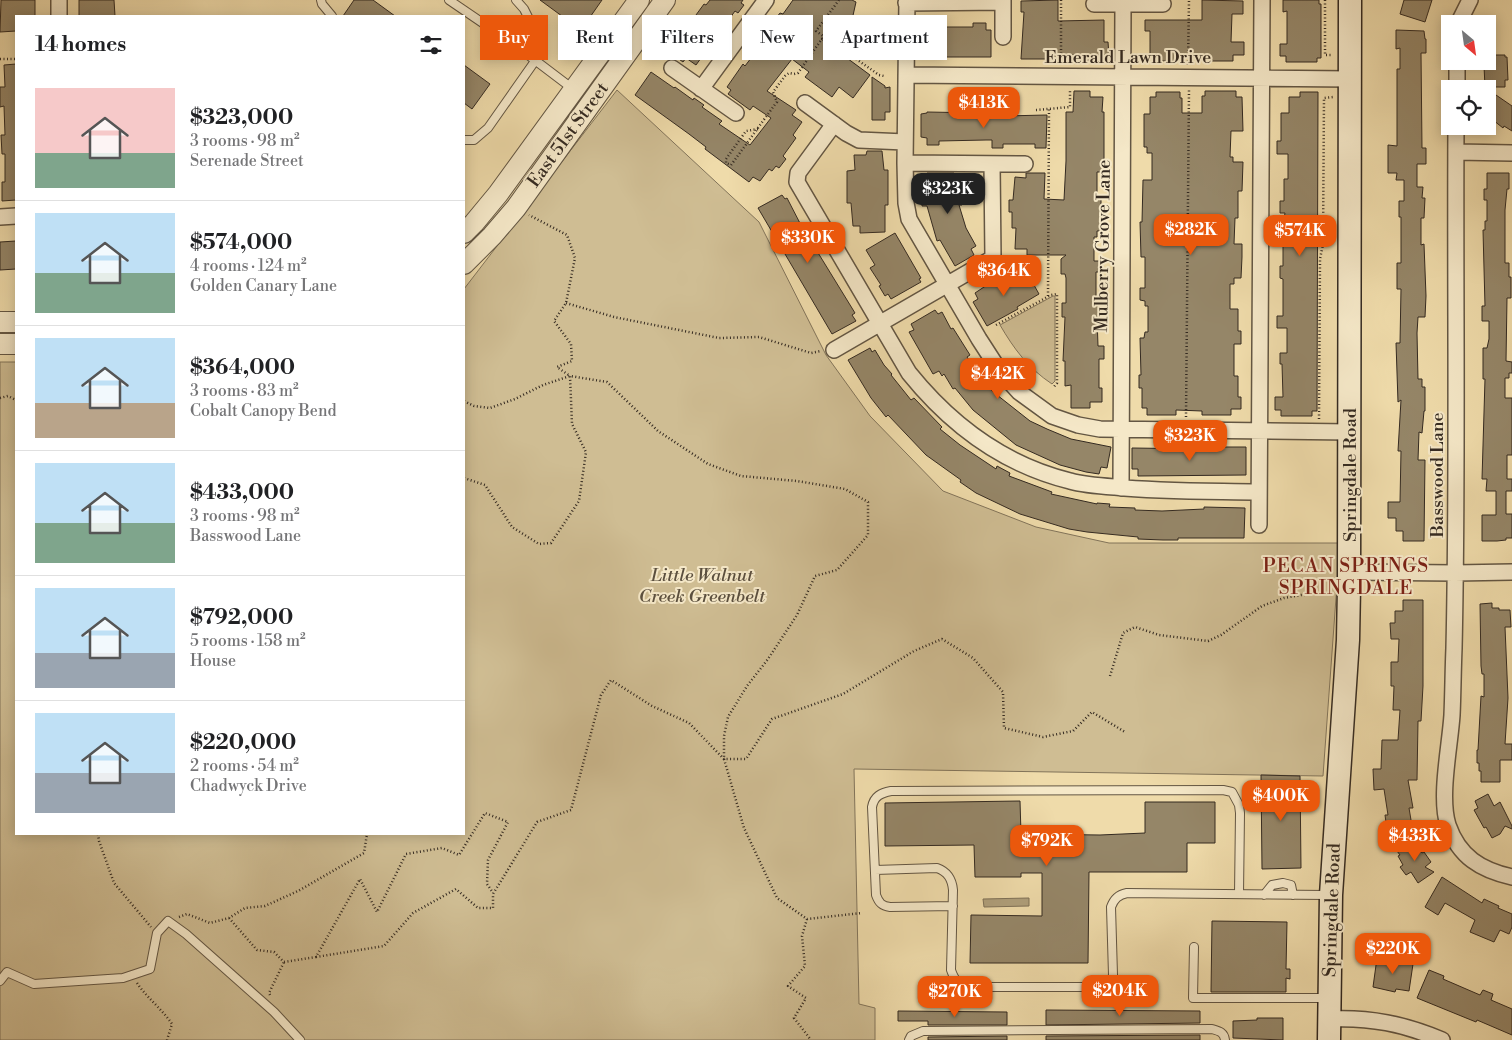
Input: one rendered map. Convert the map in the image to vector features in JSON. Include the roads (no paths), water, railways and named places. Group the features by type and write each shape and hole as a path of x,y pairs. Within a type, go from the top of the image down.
{"main road":[{"name":"Springdale Road","path":"1329,1019 1331,894 1348,640 1350,572 1350,0"}],"street":[{"path":"59,0 59,15"},
{"name":"East 51st Street","path":"465,232 498,194 639,0"},
{"name":"East 51st Street","path":"465,263 516,208 665,0"},
{"path":"701,89 766,0"},
{"path":"1259,525 1262,0"},
{"path":"1462,15 1470,0"},
{"path":"1003,37 1003,1 906,1 904,163 907,214 947,286 999,370 1019,392 1052,416 1064,421 1100,429 1350,432"},
{"path":"1094,4 1163,4"},
{"name":"Mulberry Grove Lane","path":"1121,488 1123,4"},
{"path":"672,68 736,113"},
{"name":"Emerald Lawn Drive","path":"906,75 1350,79"},
{"path":"575,90 591,103"},
{"path":"805,102 859,140 905,142"},
{"path":"834,124 798,173 797,182 909,373 930,398 973,436 1026,466 1071,482 1121,488 1258,492"},
{"name":"Basswood Lane","path":"1456,135 1455,574 1452,714 1444,803 1448,825 1458,847 1474,863 1501,874 1512,876"},
{"path":"1456,152 1512,153"},
{"path":"904,163 1025,164"},
{"path":"834,350 993,258 992,164"},
{"path":"0,216 15,216"},
{"path":"0,322 15,322"},
{"path":"0,344 15,344"},
{"path":"1350,572 1455,574 1512,572"},
{"path":"1329,1019 1354,1018 1396,1023 1442,1040"}],"lane":[{"path":"321,0 331,15"},
{"path":"449,0 480,21"},
{"path":"516,0 527,15"},
{"path":"465,140 474,140 488,128 535,61 575,90"},
{"path":"953,906 884,906 879,903 876,895 872,807 877,796 883,793 901,791 1223,790 1232,792 1239,805 1239,894"},
{"path":"875,870 937,868 944,871 952,882 951,970 954,979 958,983 972,987 1102,987 1108,985 1112,980 1111,907 1114,900 1127,893 1331,894"},
{"path":"1264,895 1272,885 1283,883 1291,885 1294,895"},
{"path":"0,981 8,972 34,984 123,978 150,969 157,933 168,921 193,940 283,1022 300,1040"},
{"path":"1194,947 1193,998 1329,1019"},
{"path":"909,1040 912,1036 923,1030 1192,1029 1220,1031 1225,1036 1225,1040"}],"water":[{"path":"1029,898 1029,906 984,907 983,899"}],"district":[{"name":"PECAN SPRINGS SPRINGDALE","path":"1346,577"}],"park label":[{"name":"Little Walnut Creek Greenbelt","path":"702,585"}]}
